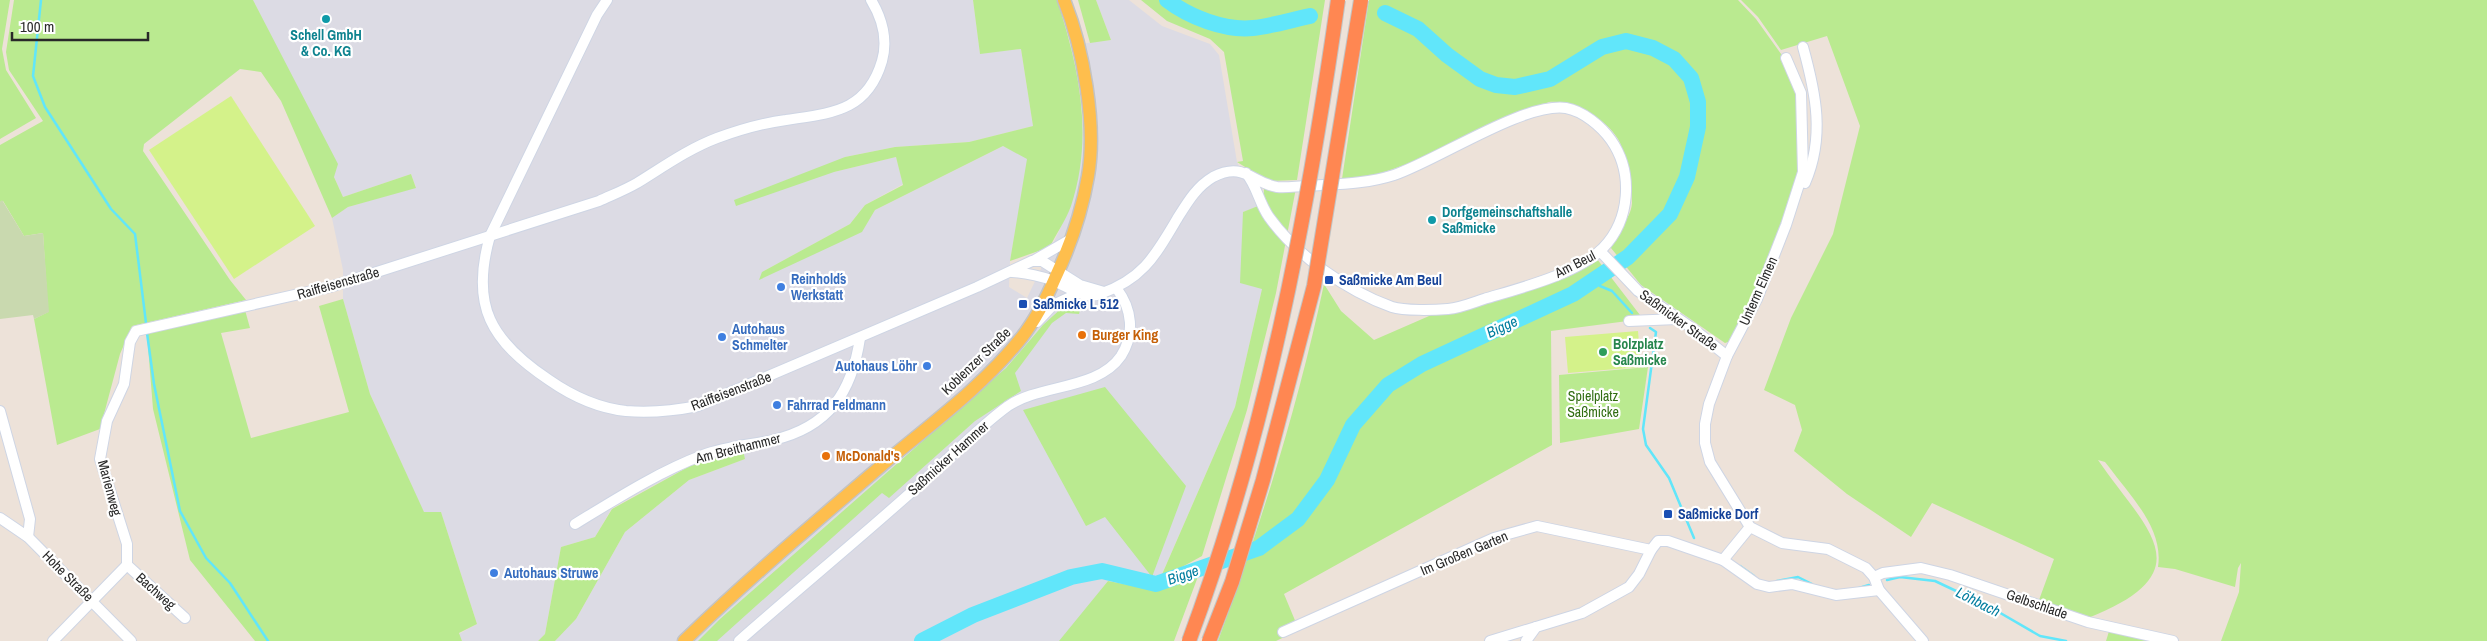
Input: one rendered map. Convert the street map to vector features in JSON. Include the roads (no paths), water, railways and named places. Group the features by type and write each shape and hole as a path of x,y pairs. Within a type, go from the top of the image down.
{"highway":[{"path":"1189,641 1211,581 1241,480 1291,286 1311,177 1338,0"},
{"path":"1209,641 1232,582 1263,480 1314,286 1361,0"}],"main road":[{"name":"Koblenzer Straße","path":"684,641 791,544 986,375 1024,335 1056,276 1071,239 1088,174 1090,133 1087,92 1079,45 1064,0"}],"street":[{"name":"Raiffeisenstraße","path":"606,0 597,14 490,236 482,264 481,283 484,303 493,327 503,343 521,362 558,387 596,405 624,411 663,412 698,406 1012,272 1022,264 1032,261 1071,239"},
{"name":"Raiffeisenstraße","path":"184,319 330,287 599,201 636,184 676,158 715,139 754,126 819,116 848,108 863,95 878,75 884,52 884,30 876,9 870,0"},
{"name":"Unterm Elmen","path":"1727,356 1757,299 1786,225 1809,174 1818,129 1817,103 1803,47"},
{"name":"Unterm Elmen","path":"1786,58 1801,93 1803,172 1786,225"},
{"name":"Am Beul","path":"1548,108 1570,109 1596,124 1612,141 1622,167 1627,204 1616,228 1600,251 1565,272 1450,309 1395,308 1337,280 1306,256 1281,232 1266,213 1251,180 1243,173 1276,187 1368,182 1426,162 1515,119 1548,108"},
{"path":"1032,261 1042,262 1056,276 1079,293 1097,296 1117,289 1130,281 1150,261 1190,197 1204,183 1224,173 1243,173"},
{"name":"Saßmicker Straße","path":"1600,251 1638,291 1727,356 1709,404 1704,443 1710,462 1750,527"},
{"path":"1012,272 1056,276 1104,292"},
{"name":"Saßmicker Hammer","path":"739,641 918,486 981,427 1011,404 1085,380 1108,369 1120,356 1129,339 1131,319 1123,297 1117,289"},
{"path":"1024,335 1053,304 1079,293"},
{"path":"1629,320 1677,318"},
{"name":"Marienweg","path":"127,565 127,544 100,459 107,421 124,384 130,342 136,331 184,319"},
{"name":"Am Breithammer","path":"575,524 665,472 696,458 734,446 779,438 802,431 821,419 837,403 849,382 857,360 860,338"},
{"path":"0,410 30,519 28,537"},
{"name":"Hohe Straße","path":"0,518 28,537 131,641"},
{"name":"Im Großen Garten","path":"1283,632 1494,538 1537,526 1651,550"},
{"path":"1723,560 1750,527 1782,543 1828,549 1841,554 1866,568 1874,577 1879,590 1922,641"},
{"path":"1490,641 1582,613 1629,588 1658,541 1668,540 1723,560 1758,584 1769,587 1792,584 1836,595 1879,590"},
{"path":"53,641 127,565"},
{"name":"Bachweg","path":"127,565 185,618"},
{"name":"Gelbschlade","path":"1874,577 1883,573 1921,568 1950,575 2088,622 2173,641"},
{"path":"1526,641 1536,628"}],"waterway":[{"path":"41,0 33,76 45,107 111,209 135,234 146,323"},
{"name":"Bigge","path":"1167,0 1196,17 1208,22 1231,27 1253,28 1310,16"},
{"name":"Bigge","path":"922,641 973,615 1071,577 1102,571 1156,584 1259,548 1298,519 1327,480 1353,425 1388,385 1422,364 1573,294 1628,257 1670,214 1687,177 1698,127 1698,102 1691,78 1674,59 1653,48 1626,41 1602,47 1550,79 1515,87 1496,85 1480,79 1447,55 1418,29 1385,13"},
{"path":"1595,279 1600,286 1612,291 1632,313"},
{"path":"1650,328 1656,332 1643,429 1646,445 1669,478 1694,538"},
{"path":"147,333 154,384 180,511 206,558 230,583 268,641"},
{"path":"1740,566 1754,576"},
{"path":"1777,581 1798,577 1812,584"},
{"name":"Löhbach","path":"1887,580 1900,577 1935,581 1990,607 2040,636 2066,641"},
{"path":"1859,588 1869,585"}],"place":[{"name":"Schell GmbH & Co. KG","path":"326,19"},
{"name":"Dorfgemeinschaftshalle Saßmicke","path":"1432,220"},
{"name":"Saßmicke Am Beul","path":"1329,280"},
{"name":"Reinhold´s Werkstatt","path":"781,287"},
{"name":"Saßmicke L 512","path":"1023,304"},
{"name":"Burger King","path":"1082,335"},
{"name":"Autohaus Schmelter","path":"722,337"},
{"name":"Bolzplatz Saßmicke","path":"1603,352"},
{"name":"Autohaus Löhr","path":"927,366"},
{"name":"Fahrrad Feldmann","path":"777,405"},
{"name":"McDonald's","path":"826,456"},
{"name":"Saßmicke Dorf","path":"1668,514"},
{"name":"Autohaus Struwe","path":"494,573"}],"park label":[{"name":"Spielplatz Saßmicke","path":"1593,404"}]}
